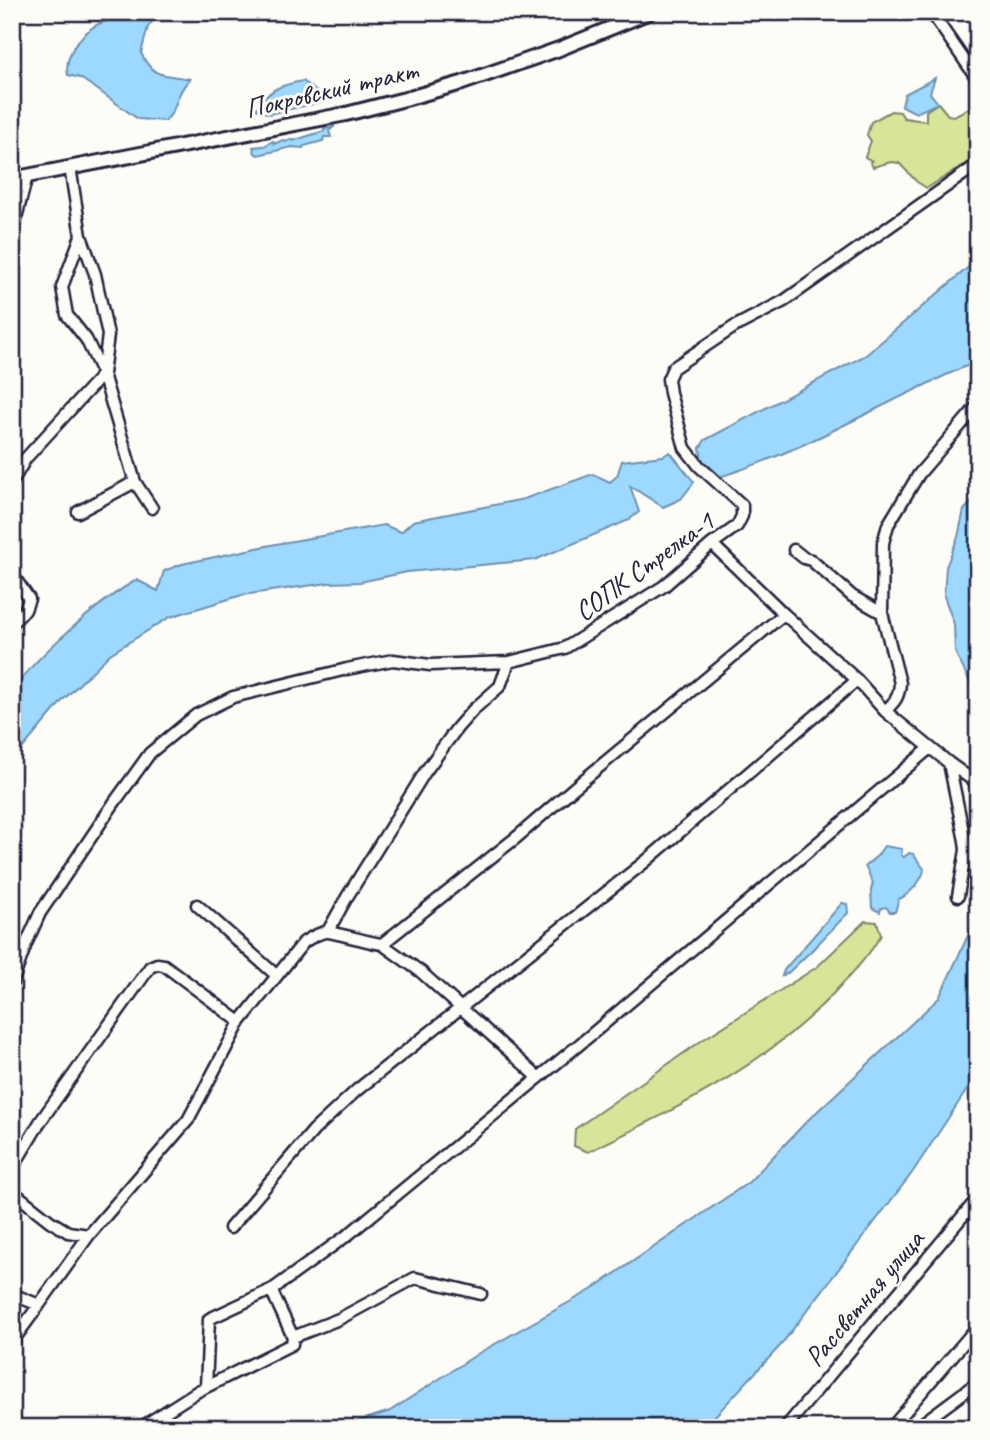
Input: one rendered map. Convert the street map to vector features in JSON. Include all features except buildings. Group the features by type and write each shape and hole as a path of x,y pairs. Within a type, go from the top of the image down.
{"main road":[{"name":"Покровский тракт","path":"12,179 333,117 418,96 559,49 650,12"}],"street":[{"path":"931,12 978,80"},
{"name":"СОПК Стрелка-1","path":"12,983 40,913 114,803 150,753 196,715 233,697 393,660 430,665 509,662 565,649 664,586 737,526 742,516 742,505 699,467 685,448 670,393 668,379 673,368 734,327 784,301 978,164"},
{"path":"12,481 26,458 103,374 108,335 106,322 95,274 81,236 70,167"},
{"path":"12,233 27,176"},
{"path":"81,236 62,287 67,315 86,339 103,374 135,482 152,508"},
{"path":"885,711 899,694 900,683 882,613 883,543 888,525 919,474 978,405"},
{"path":"78,512 135,482"},
{"path":"712,544 857,680 885,711 978,784"},
{"path":"794,550 811,560 852,596 882,613"},
{"path":"12,574 29,599 25,610 12,623"},
{"path":"382,944 517,838 784,614"},
{"path":"328,931 425,772 457,727 500,686 509,662"},
{"path":"230,1228 320,1124 357,1090 646,860 857,680"},
{"path":"206,1387 209,1319 273,1289 349,1234 930,748"},
{"path":"948,763 965,841 958,896"},
{"path":"197,905 276,975"},
{"path":"12,1342 89,1235 188,1120 240,1022 303,943 314,935 328,931 362,942 382,944 421,972 539,1077"},
{"path":"12,1169 40,1122 150,967 164,965 240,1022"},
{"path":"12,1191 68,1232 89,1235"},
{"name":"Рассветная улица","path":"785,1428 978,1198"},
{"path":"293,1337 339,1319 415,1278 481,1294"},
{"path":"140,1428 206,1387 292,1344 293,1337 273,1289"},
{"path":"12,1294 39,1305"},
{"path":"891,1428 978,1326"},
{"path":"916,1428 978,1382"}],"green space":[{"path":"938,103 948,115 954,116 977,104 978,153 927,188 917,182 899,163 891,162 873,167 870,162 872,161 865,157 871,141 867,135 871,122 891,111 900,112 904,118 926,121 926,111"},
{"path":"865,921 877,922 881,935 872,949 814,1013 785,1038 723,1081 657,1118 588,1152 574,1146 575,1129 704,1039 817,967"}],"water":[{"path":"107,12 160,12 148,27 141,53 150,67 160,74 190,79 181,90 173,111 165,121 138,119 80,78 68,75 67,67 73,50 91,28 107,21"},
{"path":"935,78 930,93 938,103 916,113 902,106 905,94"},
{"path":"303,81 317,92 321,102 269,114 256,109 276,89"},
{"path":"335,126 329,131 331,137 324,137 323,141 303,148 292,147 258,155 253,147 264,146 273,141 274,144 283,140 292,141 324,131 324,127 327,129"},
{"path":"978,259 978,361 818,438 753,465 719,477 702,463 700,448 705,440 866,355"},
{"path":"670,452 694,482 681,499 663,507 630,486 639,512 629,520 535,560 407,572 360,582 328,583 242,595 170,617 110,654 63,700 12,761 12,696 22,678 70,630 137,580 158,591 164,571 182,564 384,525 401,532 413,521 524,499 593,474 610,482 617,476 622,461 663,456"},
{"path":"978,495 978,698 955,652 954,624 944,596 946,567 958,537 964,510"},
{"path":"884,846 902,849 901,855 904,857 909,853 913,854 924,869 915,887 899,899 895,912 890,912 886,907 881,908 880,912 872,908 873,883 865,866"},
{"path":"842,903 847,904 848,913 782,976 784,970"},
{"path":"978,914 978,1073 912,1173 780,1346 704,1428 338,1428 390,1411 479,1353 591,1290 749,1182 807,1121 939,998"}]}
